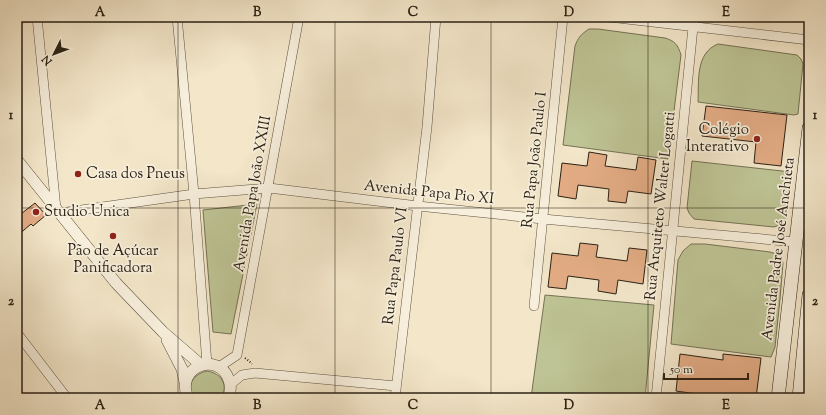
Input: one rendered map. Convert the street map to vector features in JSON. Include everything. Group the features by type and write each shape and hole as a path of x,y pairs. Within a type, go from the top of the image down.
{"main road":[{"name":"Avenida Padre José Anchieta","path":"778,398 809,128"},
{"path":"799,398 809,296"}],"street":[{"path":"17,19 30,17"},
{"path":"37,17 58,211"},
{"path":"177,17 194,194 204,365"},
{"name":"Avenida Papa João XXIII","path":"219,367 237,355 269,188 299,17"},
{"name":"Rua Papa Paulo VI","path":"395,398 427,127 436,17"},
{"name":"Rua Papa João Paulo I","path":"534,306 563,17"},
{"path":"609,17 809,40"},
{"name":"Rua Arquiteto Walter Logatti","path":"656,398 694,17"},
{"path":"17,160 116,283 163,332 204,365"},
{"name":"Avenida Papa Pio XI","path":"58,211 194,194 269,188 543,219 796,242"},
{"path":"163,332 182,369 186,396"},
{"path":"17,333 67,398"},
{"path":"185,382 188,374 194,369 204,365 219,367 228,377 231,384 229,397"},
{"path":"231,384 242,375 255,373 396,386"}],"green space":[{"path":"589,29 665,38 674,42 679,49 681,55 668,159 563,145 575,46 580,36"},
{"path":"718,44 797,55 803,64 798,114 794,115 698,102 699,77 702,61 705,54"},
{"path":"692,161 791,172 785,221 774,227 694,219 687,208"},
{"path":"257,204 231,334 213,332 203,210"},
{"path":"691,244 705,244 770,252 780,255 783,263 780,299 775,347 771,357 671,344 678,260 683,251"},
{"path":"545,295 654,305 645,398 531,398"},
{"path":"207,371 216,374 222,380 224,389 221,398 194,398 191,393 190,389 192,381 202,372"}],"building":[{"name":"Colégio Interativo","path":"706,106 787,115 781,166 754,163 756,142 702,136"},
{"path":"589,152 607,155 605,166 636,170 638,157 656,160 651,194 628,191 626,203 608,201 609,189 578,185 576,199 558,196 562,163 587,166"},
{"path":"35,203 46,215 33,226 31,224 17,236 17,217"},
{"path":"580,243 598,245 596,257 627,261 629,248 647,250 643,284 618,280 616,294 598,291 599,280 568,276 566,289 548,287 552,253 578,256"},
{"path":"680,354 723,360 723,354 761,358 756,398 718,398 676,391"}],"place":[{"name":"Colégio Interativo","path":"757,139"},
{"name":"Casa dos Pneus","path":"78,174"},
{"name":"Studio Unica","path":"36,212"},
{"name":"Pão de Açúcar Panificadora","path":"113,236"}]}
